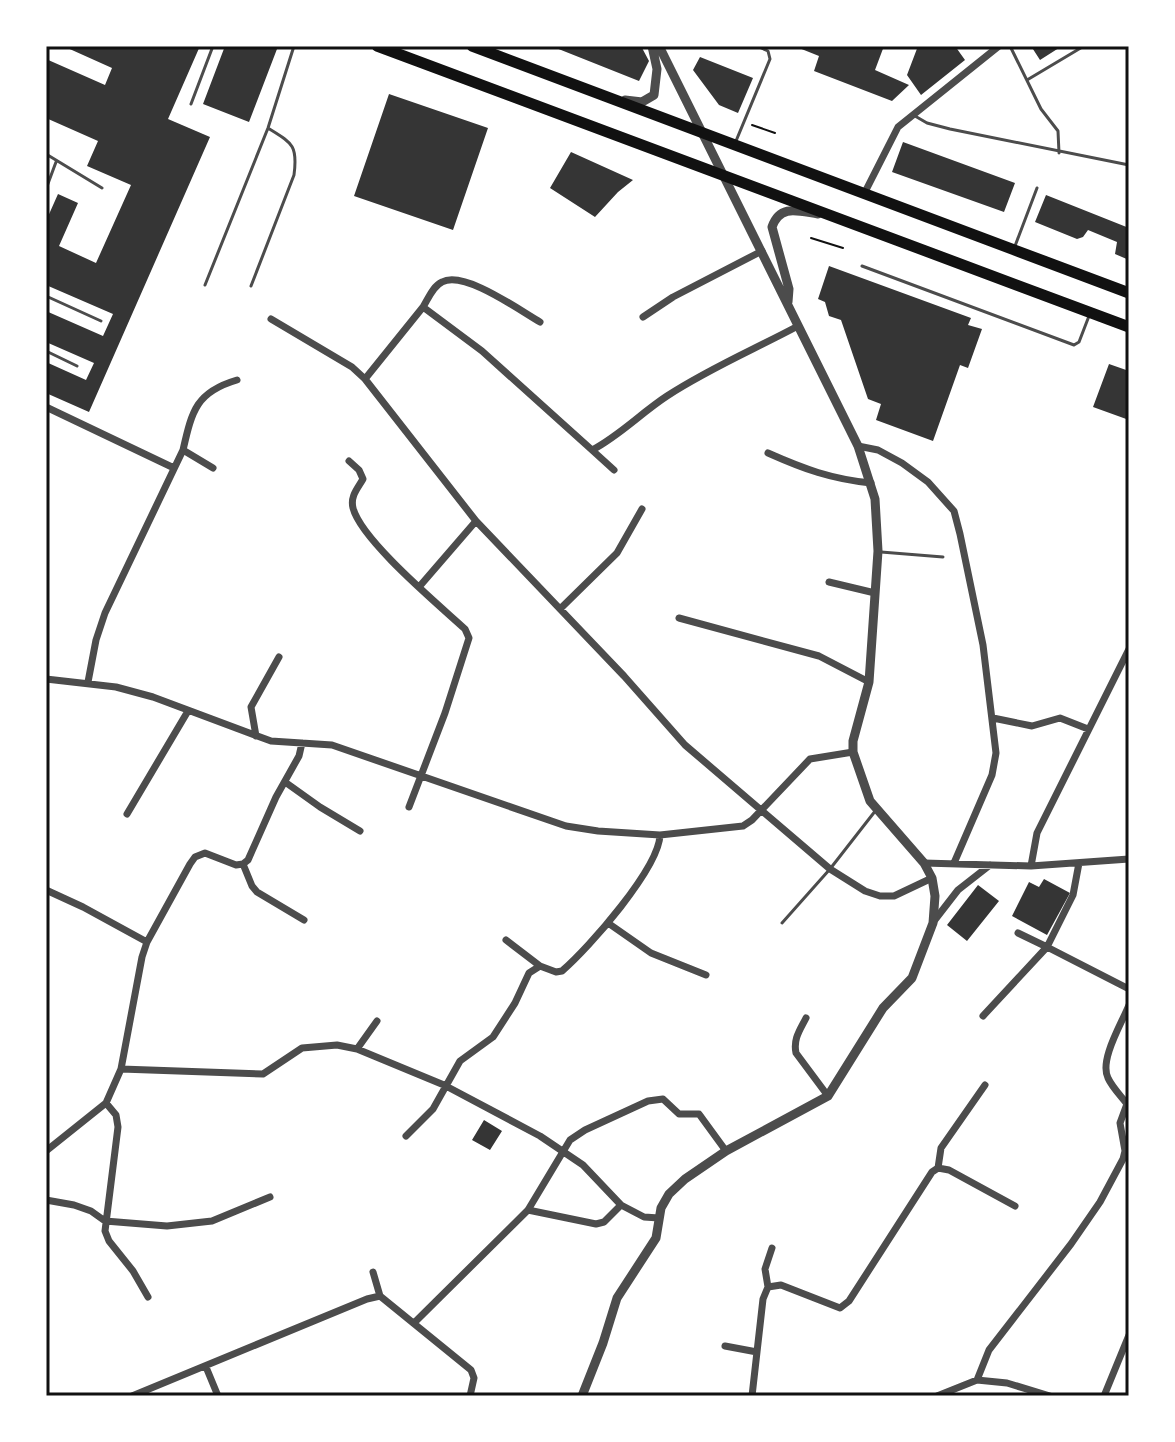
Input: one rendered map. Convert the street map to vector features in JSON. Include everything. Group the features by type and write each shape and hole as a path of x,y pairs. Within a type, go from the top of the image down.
{"main road":[{"path":"377,46 1129,327"},
{"path":"472,46 1129,293"}],"street":[{"path":"605,96 636,102 654,95 657,69 652,46"},
{"path":"659,46 858,446 871,483 877,512 878,551 869,682 853,741 853,752 870,801 924,863 932,878 935,896 933,923"},
{"path":"864,194 898,127 999,46"},
{"path":"788,305 789,289 772,235 774,220 778,214 789,210 836,218"},
{"path":"643,317 673,297 762,251"},
{"path":"365,379 438,284 449,279 471,283 540,322"},
{"path":"423,307 482,351 614,470"},
{"path":"271,319 352,367 365,379 476,521 685,745 761,811 830,869 865,891 894,896 932,878"},
{"path":"592,450 608,442 642,413 671,394 798,326"},
{"path":"88,682 105,613 183,450 189,424 207,392 237,380"},
{"path":"46,408 174,468"},
{"path":"858,446 878,450 902,463 928,482 954,511 983,645 996,753 992,775 954,863"},
{"path":"183,450 213,468"},
{"path":"768,453 816,474 871,483"},
{"path":"349,461 363,479 354,493 352,507 371,538 465,629 469,638 445,713 409,807"},
{"path":"560,609 617,553 642,509"},
{"path":"419,587 476,521"},
{"path":"829,582 875,593"},
{"path":"679,618 819,656 869,682"},
{"path":"1031,866 1037,833 1129,649"},
{"path":"256,736 251,707 279,657"},
{"path":"46,679 88,682 153,697 256,736 332,745 566,826 598,831 660,835 734,829 743,826 761,811 810,759 853,752"},
{"path":"127,814 188,711"},
{"path":"993,718 1032,726 1060,718 1088,729"},
{"path":"46,1151 106,1103 121,1069 136,974 147,942 195,857 210,854 236,865 248,860 299,756 302,743"},
{"path":"285,782 360,831"},
{"path":"506,940 540,966 562,971 608,923 656,854 660,835"},
{"path":"924,863 1031,866 1129,859"},
{"path":"983,1016 1047,947 1073,895 1079,863"},
{"path":"243,864 257,892 304,920"},
{"path":"582,1396 617,1298 656,1238 661,1208 675,1187 726,1151 828,1096 883,1008 912,978 933,923 958,890 991,864"},
{"path":"46,890 96,913 147,942"},
{"path":"608,923 651,953 706,975"},
{"path":"1018,933 1129,989"},
{"path":"406,1136 433,1109 444,1085 465,1055 493,1037 515,1003 529,973 540,966"},
{"path":"977,1380 989,1350 1071,1244 1100,1202 1123,1159 1125,1151 1120,1123 1127,1104 1105,1070 1106,1059 1129,1005"},
{"path":"806,1018 794,1044 796,1053 828,1096"},
{"path":"357,1049 377,1021"},
{"path":"121,1069 263,1074 302,1048 337,1045 357,1049 444,1085 562,1150 583,1165 621,1205 644,1217 659,1218"},
{"path":"938,1168 941,1148 985,1085"},
{"path":"415,1322 528,1210 562,1150 585,1130 657,1098 663,1099 679,1114 699,1114 726,1151"},
{"path":"106,1103 116,1115 118,1127 105,1221 109,1241 133,1271 148,1297"},
{"path":"768,1287 781,1285 840,1308 849,1301 932,1172 938,1168 949,1170 1015,1206"},
{"path":"46,1200 91,1211 105,1221 167,1226 212,1221 270,1197"},
{"path":"528,1210 596,1224 604,1222 621,1205"},
{"path":"752,1396 763,1299 768,1287 765,1269 772,1248"},
{"path":"373,1272 380,1296 471,1370 474,1378 470,1396"},
{"path":"132,1396 380,1296"},
{"path":"1104,1396 1129,1335"},
{"path":"725,1346 757,1352"},
{"path":"206,1367 218,1396"},
{"path":"937,1396 977,1380 1007,1383 1050,1396"}],"lane":[{"path":"191,104 213,46"},
{"path":"205,285 268,128 294,46"},
{"path":"734,144 770,59 768,51 757,46"},
{"path":"1010,46 1041,109 1058,131 1059,153"},
{"path":"1027,80 1084,46"},
{"path":"913,114 927,123 1059,153 1129,165"},
{"path":"251,286 294,175 296,157 291,143 268,128"},
{"path":"46,154 102,188"},
{"path":"46,189 56,162"},
{"path":"1014,250 1037,188"},
{"path":"862,266 1074,345 1079,342 1091,312"},
{"path":"46,296 101,321"},
{"path":"46,351 77,366"},
{"path":"878,551 943,557"},
{"path":"782,923 876,810"}],"path":[{"path":"750,125 775,133"},
{"path":"811,238 843,248"}],"building":[{"path":"63,46 200,46 168,119 210,137 89,412 46,393 46,362 86,380 94,363 46,342 46,311 103,336 113,314 46,285 46,221 58,194 78,203 59,246 96,263 131,185 87,166 98,141 46,118 46,59 105,85 112,68"},
{"path":"225,46 268,46 277,49 249,122 203,104"},
{"path":"551,46 641,46 649,61 639,81"},
{"path":"794,46 884,46 875,70 909,85 892,101 814,71 819,56"},
{"path":"918,46 955,46 965,60 921,95 907,75"},
{"path":"1031,46 1062,46 1040,60"},
{"path":"700,57 753,78 738,113 719,105 693,70"},
{"path":"389,94 488,128 453,230 354,196"},
{"path":"903,142 1015,183 1004,212 892,172"},
{"path":"571,152 633,180 595,217 550,188"},
{"path":"1046,195 1129,228 1129,260 1115,254 1117,242 1088,230 1077,239 1035,222"},
{"path":"829,266 971,318 968,325 982,329 968,368 960,365 933,441 876,420 881,404 868,399 841,320 829,316 825,302 818,299"},
{"path":"1109,364 1129,371 1129,420 1093,407"},
{"path":"1044,879 1070,893 1047,935 1012,916 1029,882 1039,887"},
{"path":"978,885 999,901 967,941 947,925"},
{"path":"484,1120 502,1131 490,1150 472,1140"}]}
